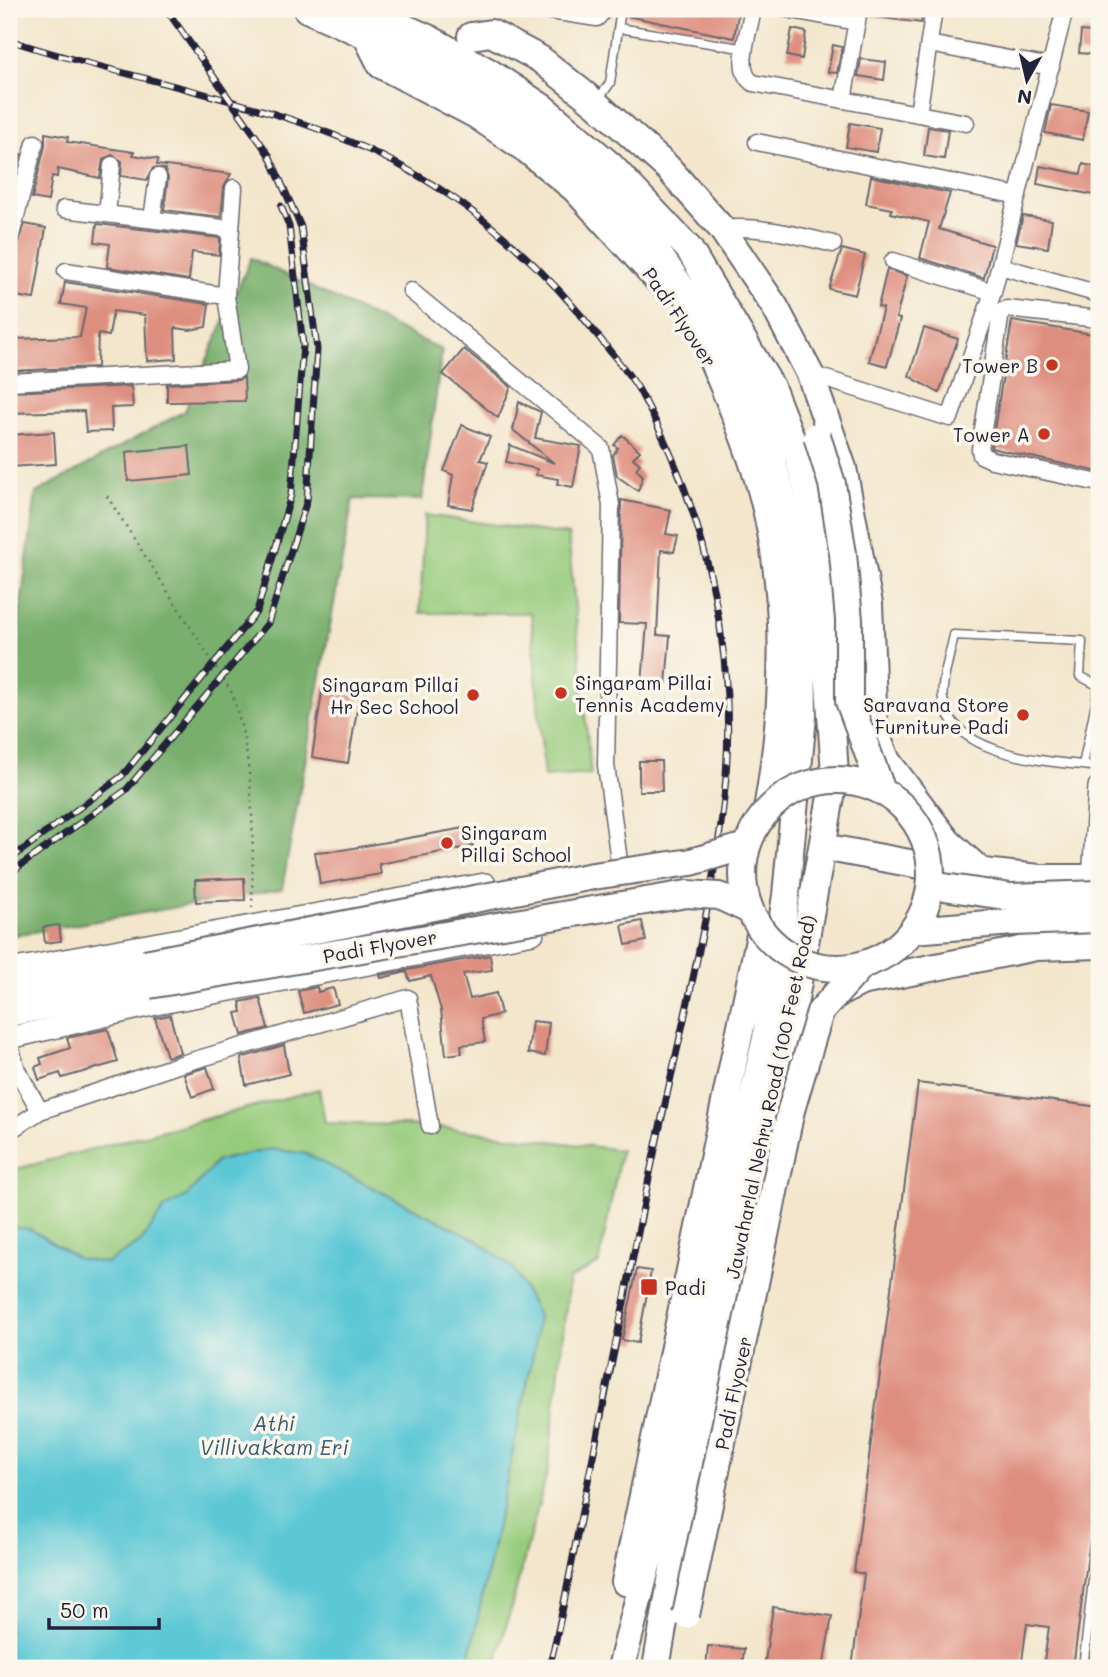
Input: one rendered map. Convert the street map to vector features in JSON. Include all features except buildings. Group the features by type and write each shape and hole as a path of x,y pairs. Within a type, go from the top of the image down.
{"main road":[{"name":"Jawaharlal Nehru Road (100 Feet Road)","path":"307,9 430,39 489,72 542,107 611,166 690,249 771,387 798,456 819,533 835,774 792,1016 730,1283 676,1552 657,1668"},
{"name":"Jawaharlal Nehru Road (100 Feet Road)","path":"364,22 495,101 595,181 648,239 717,339 760,417 801,565 803,716 786,895 766,1038 654,1537 621,1668"},
{"name":"Padi Flyover","path":"364,22 381,65 429,88 527,150 575,189 662,283 710,353 743,433 759,481 775,556 782,635 781,709 767,810 746,846 742,878 755,920 624,1581 633,1613"},
{"path":"430,39 482,42 491,33 527,53 595,103 668,168 722,229 775,307 810,374 843,468 869,604 874,730 887,761 947,842 979,870"},
{"name":"Padi Flyover","path":"482,42 560,94 642,162 708,236 746,286 776,337 817,436 832,484 849,620 849,701 882,791"},
{"path":"826,665 872,666"},
{"name":"Padi Flyover","path":"9,1013 149,985 687,894 719,896 755,920 776,946 796,959 829,967 862,965 891,952 913,930 925,909 931,886 930,857 921,831 904,808 882,791 852,781 821,781 792,791 767,810"},
{"name":"Padi Flyover","path":"9,989 593,876 691,862 746,846"},
{"path":"823,846 920,865 1097,884"},
{"path":"1036,947 1039,878"},
{"path":"931,886 1011,897 1097,884"},
{"path":"913,930 1099,919"},
{"path":"792,1016 862,982 1036,947 1099,945"},
{"name":"Padi Flyover","path":"657,1668 681,1634 686,1615 791,1110 820,1012 862,965"}],"street":[{"path":"538,9 597,18 606,9"},
{"path":"753,9 743,68 746,79 753,83 966,123"},
{"path":"786,9 858,15 843,100"},
{"path":"918,114 934,9"},
{"path":"810,374 950,418 993,292 1065,9"},
{"path":"929,44 1051,67"},
{"path":"757,142 1018,195"},
{"path":"9,243 35,143"},
{"path":"107,214 112,165"},
{"path":"152,219 158,177"},
{"path":"9,382 237,370 226,296 234,188"},
{"path":"64,209 232,229"},
{"path":"722,229 745,227 772,230 833,244"},
{"path":"893,261 993,292"},
{"path":"1000,266 1099,294"},
{"path":"66,271 226,296"},
{"path":"40,1111 17,1070 9,1040 156,1004 622,916 626,911 606,765 611,505 601,448 411,292"},
{"path":"1099,319 1007,309 1001,312 980,449 981,455 992,460 1099,483"},
{"path":"1097,884 1099,787"},
{"path":"9,970 619,861"},
{"path":"9,1130 40,1111 181,1064 408,998 430,1126"}],"lane":[{"path":"595,103 610,83 621,9"},
{"path":"619,28 746,49"},
{"path":"1083,765 1099,687 1080,676 1082,640 954,635 942,698 958,730 1000,753 1083,765 1099,767"},
{"path":"1083,1668 1099,1527"}],"path":[{"path":"107,496 231,691 241,718 249,755 253,804 251,925"}],"green space":[{"path":"251,258 442,350 422,500 353,499 282,889 9,936 9,694 36,493 185,411"},
{"name":"Singaram Pillai Tennis Academy","path":"425,515 568,535 591,774 544,777 531,613 420,613"},
{"path":"319,1089 325,1123 430,1126 621,1150 599,1263 569,1279 548,1469 495,1668 467,1668 535,1345 538,1316 513,1268 477,1240 306,1154 272,1149 217,1161 188,1195 164,1209 141,1242 107,1263 79,1259 30,1229 9,1227 9,1171"}],"water":[{"name":"Athi Villivakkam Eri","path":"271,1149 306,1154 477,1240 513,1268 538,1316 535,1345 467,1668 9,1668 9,1227 30,1229 79,1259 107,1263 141,1242 164,1209 188,1195 217,1161"}],"railway":[{"path":"9,874 126,790 268,623 307,500 317,349 301,227 269,155 166,9"},
{"path":"9,40 213,96 314,128 363,147 410,171 464,206 490,225 538,268 582,316 626,371 664,439 701,540 723,646 727,700 727,754 717,854 549,1668"},
{"path":"9,860 122,776 257,611 291,495 303,345 289,226 281,206"}],"place":[{"name":"Tower B","path":"1052,365"},
{"name":"Tower A","path":"1044,434"},
{"name":"Singaram Pillai Tennis Academy","path":"561,693"},
{"name":"Singaram Pillai Hr Sec School","path":"473,695"},
{"name":"Saravana Store Furniture Padi","path":"1023,715"},
{"name":"Singaram Pillai School","path":"447,843"},
{"name":"Padi","path":"649,1287"}]}
